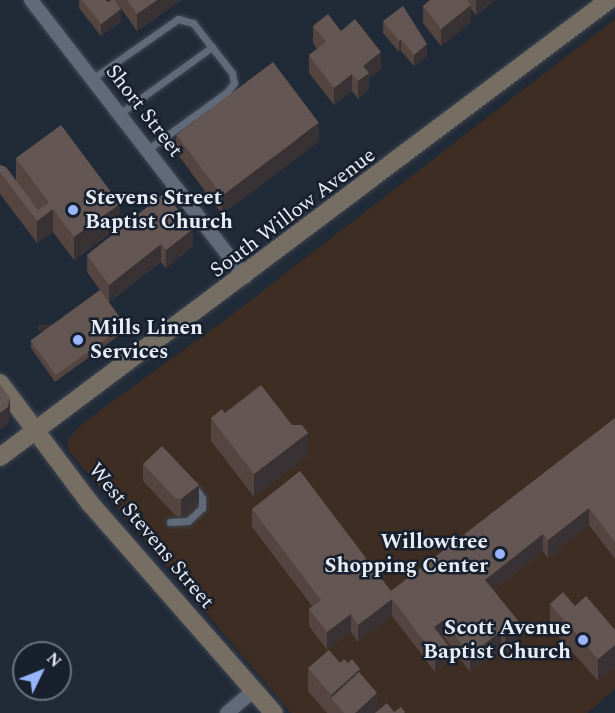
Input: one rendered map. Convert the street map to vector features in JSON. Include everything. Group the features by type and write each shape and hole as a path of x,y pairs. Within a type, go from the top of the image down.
{"main road":[{"name":"South Willow Avenue","path":"0,457 37,432 245,276 608,0"},
{"name":"West Stevens Street","path":"0,383 89,502 274,713"}],"street":[{"name":"Short Street","path":"31,0 245,276"},
{"path":"227,713 254,690"}],"lane":[{"path":"92,79 178,19 193,23 232,72 234,83 147,150"},
{"path":"119,114 212,47"},
{"path":"171,522 188,521 202,508 202,498 188,480"}],"shaded area":[{"name":"Willowtree Shopping Center","path":"615,19 615,689 587,713 291,713 68,450 68,439 83,423 229,317"}],"building":[{"path":"82,0 106,0 108,2 115,0 121,9 101,24"},
{"path":"127,0 157,0 137,14"},
{"path":"430,0 467,0 471,5 441,29 423,6"},
{"path":"403,6 427,44 414,55 383,21"},
{"path":"328,14 341,31 355,19 381,52 363,66 369,73 358,81 352,74 334,88 309,55 326,42 313,26"},
{"path":"273,62 319,123 222,196 176,135"},
{"path":"61,125 120,204 74,237 53,209 37,221 0,172 0,165 6,167 38,210 49,203 16,158"},
{"path":"165,193 193,229 166,250 161,244 109,285 87,255"},
{"name":"Mills Linen Services","path":"100,290 125,325 56,375 30,341"},
{"path":"0,384 10,398 8,407 0,413"},
{"path":"261,385 292,425 302,425 308,433 254,474 211,418 222,409 225,413"},
{"name":"Willowtree Shopping Center","path":"615,418 615,542 589,508 548,540 543,534 485,580 520,623 505,636 501,631 470,655 444,620 434,627 448,645 435,655 392,599 358,625 351,614 327,632 309,609 321,600 252,509 300,471 391,591"},
{"path":"162,446 199,485 181,499 175,498 143,464"},
{"path":"563,592 575,606 586,596 615,630 615,645 598,659 550,604"},
{"path":"329,650 340,663 344,659 348,663 352,659 360,669 331,695 308,668"},
{"path":"359,672 377,693 355,713 344,713 331,698"},
{"path":"387,703 394,712 401,707 405,712 375,713"}],"place":[{"name":"Stevens Street Baptist Church","path":"73,210"},
{"name":"Mills Linen Services","path":"78,340"},
{"name":"Willowtree Shopping Center","path":"500,554"},
{"name":"Scott Avenue Baptist Church","path":"583,640"}]}
